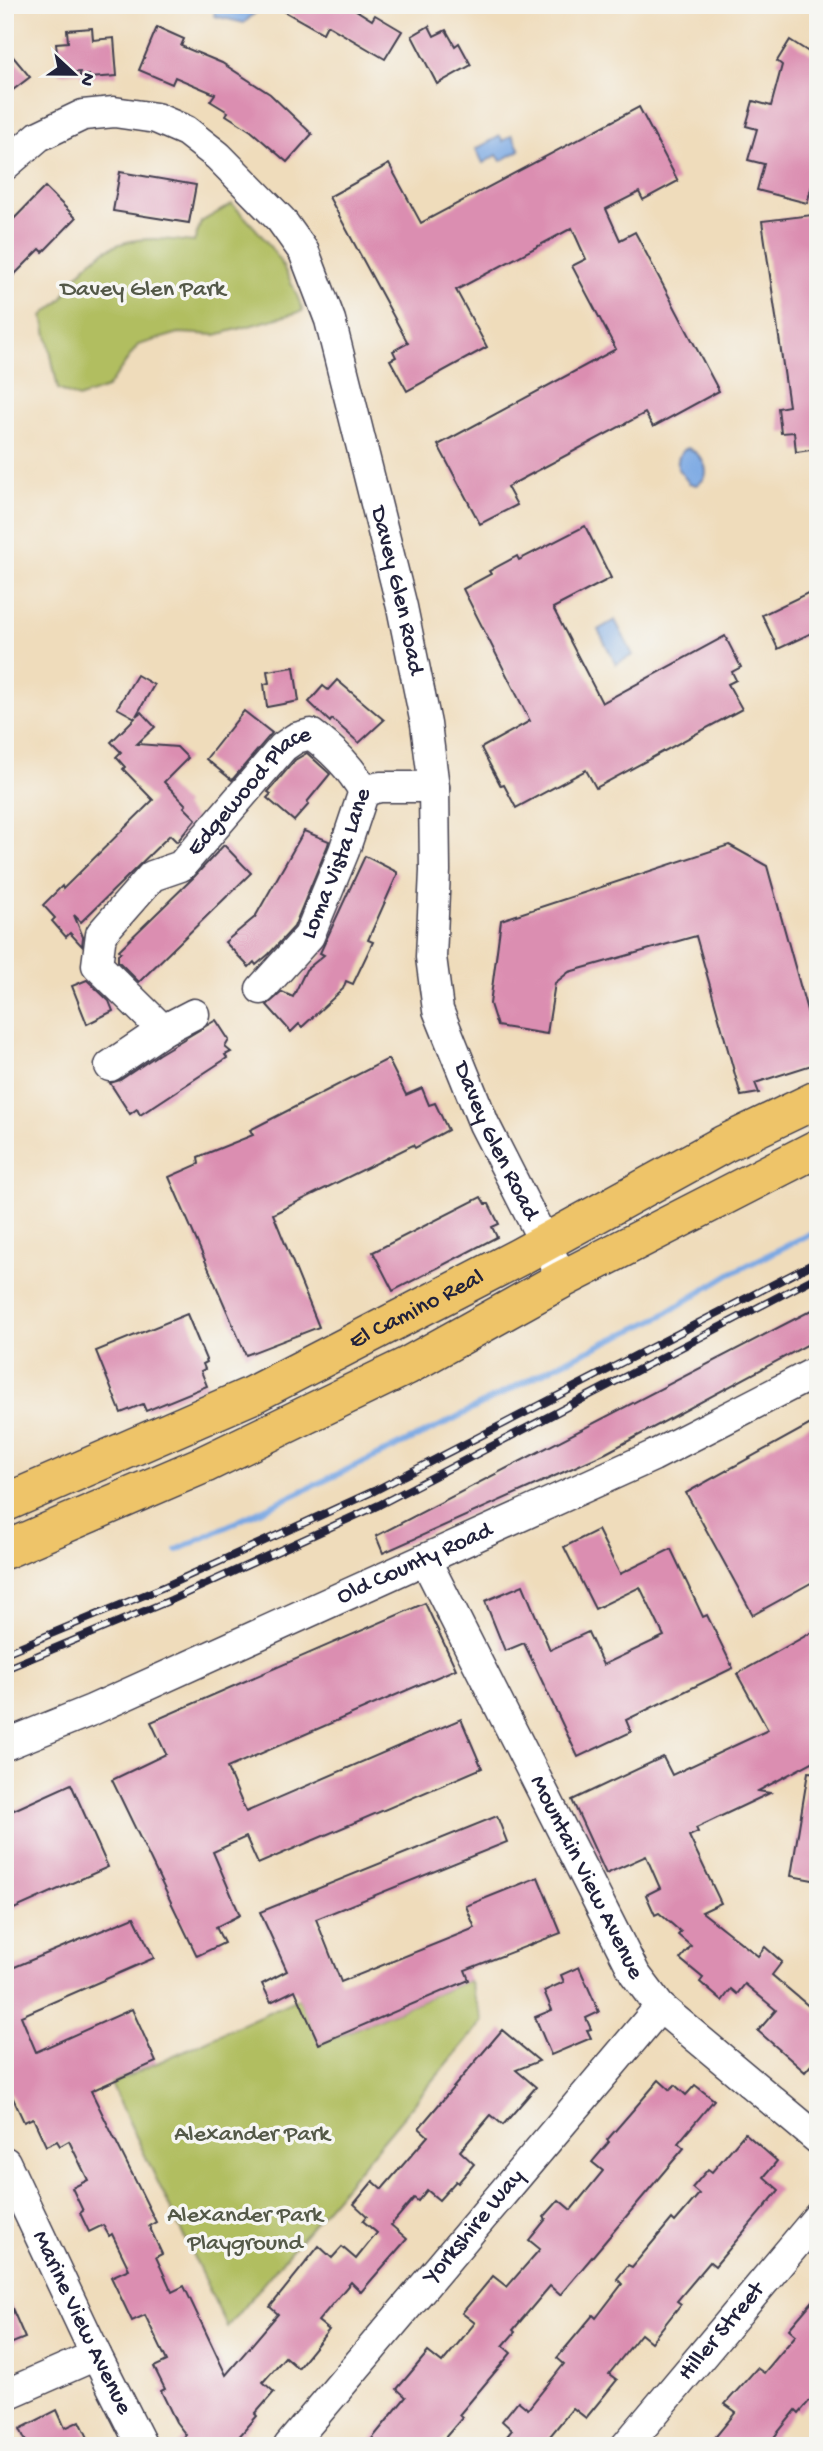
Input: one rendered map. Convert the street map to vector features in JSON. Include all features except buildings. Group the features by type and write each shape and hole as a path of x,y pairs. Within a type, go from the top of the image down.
{"main road":[{"name":"El Camino Real","path":"5,1503 250,1396 484,1276 724,1144 818,1099"},
{"name":"El Camino Real","path":"5,1550 135,1495 407,1366 563,1279 818,1148"}],"street":[{"name":"Davey Glen Road","path":"5,165 39,136 83,115 114,112 156,118 186,131 218,156 294,235 304,252 330,320 402,607 426,724 434,787 435,871 431,957 438,1010 484,1125 563,1279"},
{"name":"Edgewood Place","path":"163,1030 97,965 101,934 152,876 181,866 283,747 296,738 311,734 333,750 351,770 364,792"},
{"name":"Loma Vista Lane","path":"261,989 309,936 344,851 364,792 380,787 434,787"},
{"path":"110,1066 163,1030 194,1014"},
{"name":"Old County Road","path":"5,1745 92,1710 653,1456 818,1371"},
{"name":"Mountain View Avenue","path":"425,1559 635,1974 660,2007 818,2139"},
{"name":"Yorkshire Way","path":"289,2446 660,2007"},
{"name":"Marine View Avenue","path":"5,2162 142,2446"},
{"name":"Hiller Street","path":"626,2446 818,2217"},
{"path":"5,2395 96,2355"}],"green space":[{"name":"Davey Glen Park","path":"232,204 275,253 290,279 303,311 216,335 179,333 138,345 107,388 78,398 58,389 43,316 63,298 84,267 112,247 126,242 157,239 194,242 201,222"},
{"name":"Alexander Park","path":"469,1980 483,2021 227,2327 111,2084 299,1998 320,2044"}],"water":[{"path":"216,5 250,5 256,12 244,23 214,16"},
{"path":"512,135 520,150 501,161 497,155 483,163 476,149 500,136 503,141"},
{"path":"688,448 698,455 705,465 705,476 696,485 689,483 678,469 679,456"},
{"path":"615,620 633,655 616,664 598,630"}],"waterway":[{"path":"177,1550 440,1426 559,1364 658,1318 730,1274 818,1230"}],"railway":[{"path":"5,1653 166,1586 374,1491 818,1261"},
{"path":"5,1669 171,1600 379,1505 818,1276"}],"park label":[{"name":"Alexander Park Playground","path":"245,2230"}]}
